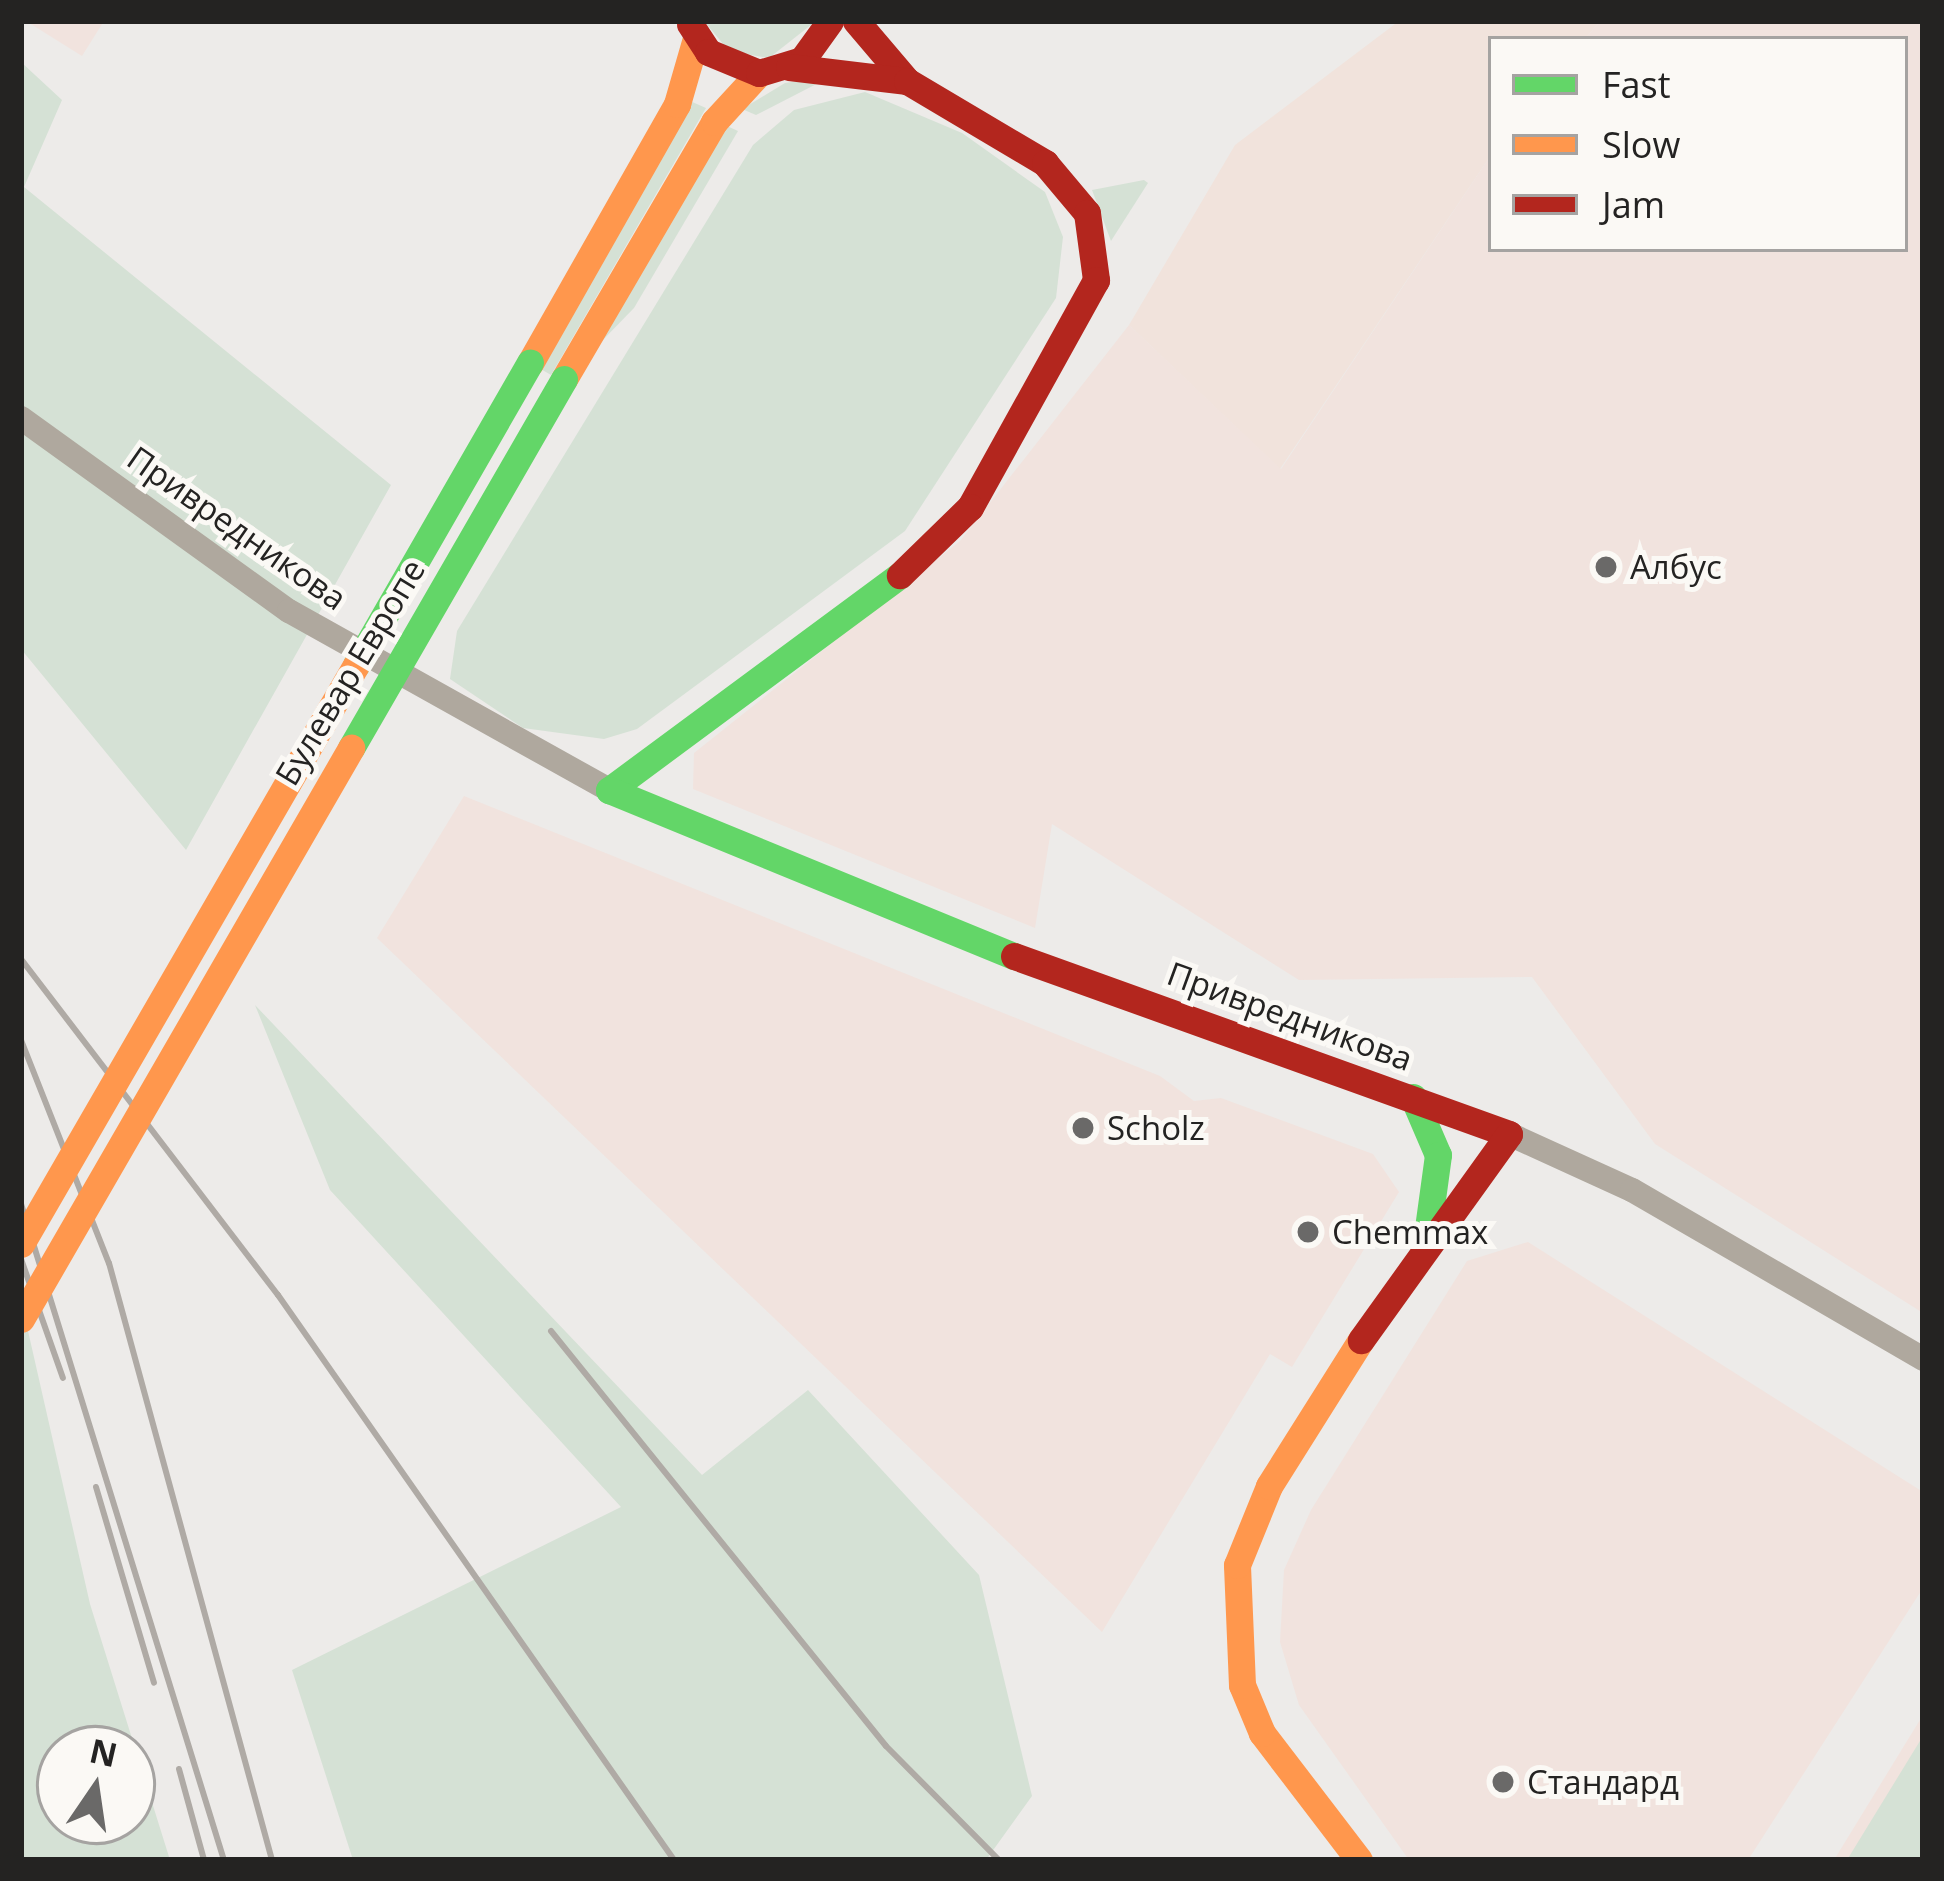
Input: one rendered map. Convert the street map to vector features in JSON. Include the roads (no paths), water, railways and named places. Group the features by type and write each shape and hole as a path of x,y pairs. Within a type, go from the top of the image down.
{"street":[{"path":"789,67 830,21"},
{"path":"609,790 925,556 970,507 1086,308 1096,249 1072,188 907,81 856,21"},
{"name":"Булевар Европе","path":"21,1244 677,104 692,29 759,73 714,122 21,1319"},
{"path":"759,73 789,67 907,81"},
{"name":"Привредникова","path":"21,418 289,611 609,790 872,905 1509,1134 1632,1190 1923,1359"},
{"path":"1413,1097 1438,1155 1426,1235"},
{"path":"1359,1860 1262,1733 1232,1644 1232,1602 1269,1486 1426,1235 1509,1134"}],"railway":[{"path":"21,959 278,1295 674,1860"},
{"path":"21,1040 109,1263 272,1860"},
{"path":"21,1204 224,1860"},
{"path":"21,1259 63,1378"},
{"path":"551,1331 886,1746 999,1860"},
{"path":"96,1487 154,1683"},
{"path":"179,1769 204,1860"}],"place":[{"name":"Албус","path":"1606,567"},
{"name":"Scholz","path":"1083,1128"},
{"name":"Chemmax","path":"1308,1232"},
{"name":"Стандард","path":"1503,1782"}]}
